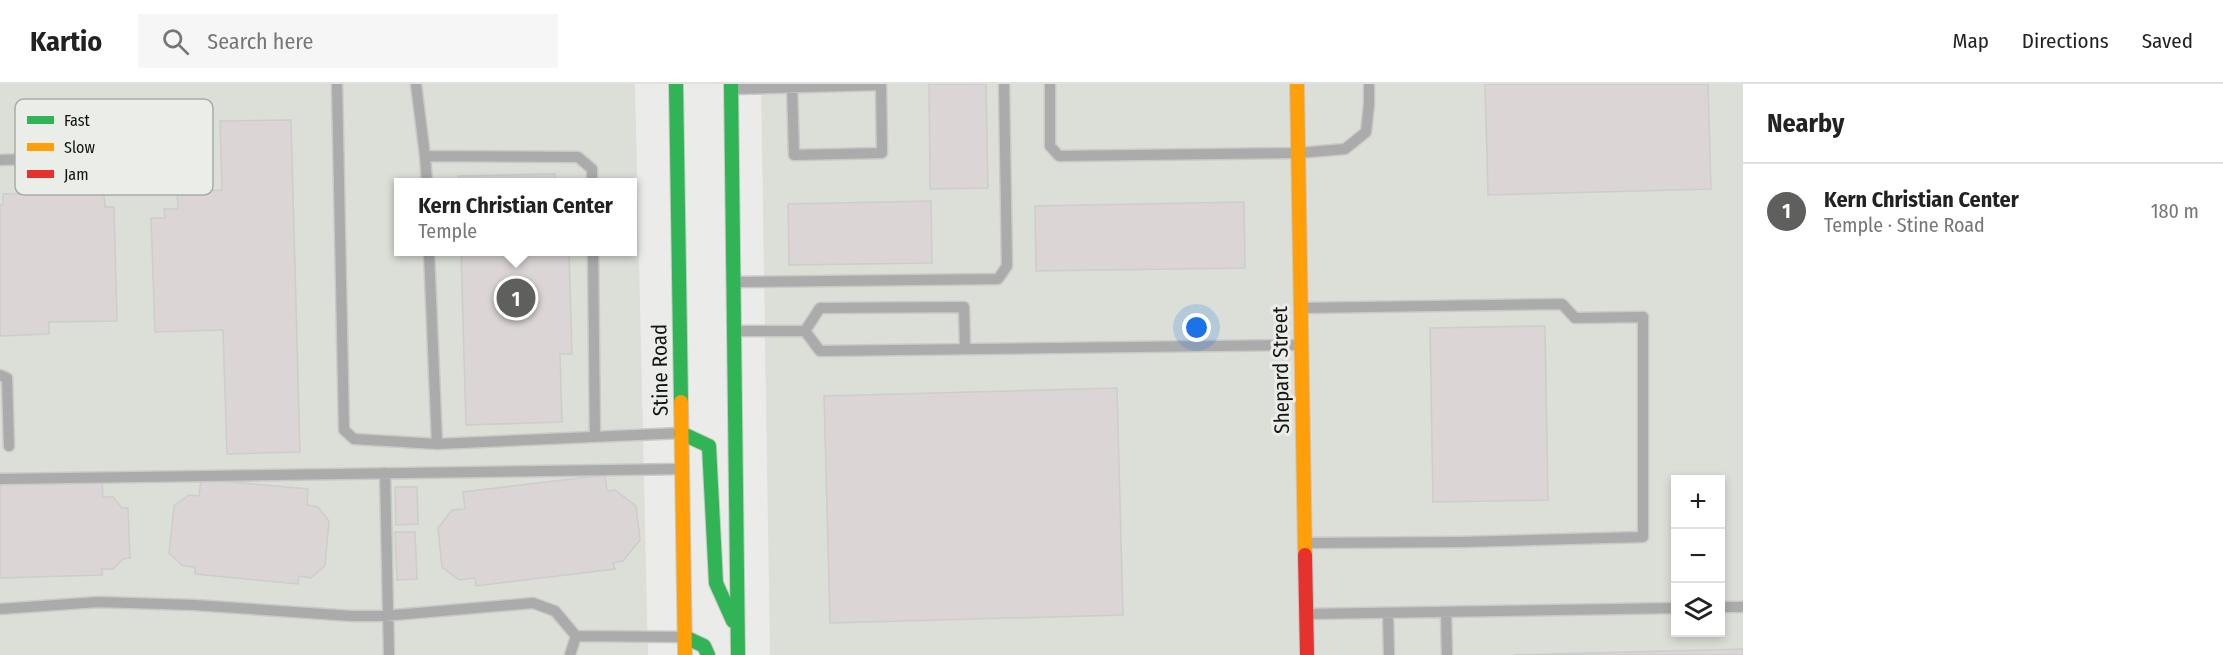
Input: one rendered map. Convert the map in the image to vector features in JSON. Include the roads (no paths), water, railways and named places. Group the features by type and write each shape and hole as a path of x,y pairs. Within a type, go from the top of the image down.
{"main road":[{"name":"Stine Road","path":"676,84 685,655"},
{"name":"Shepard Street","path":"1297,84 1306,655"},
{"path":"731,86 738,655"},
{"path":"681,433 710,446 716,583 737,631"},
{"path":"685,637 704,646 708,655"}],"lane":[{"path":"337,84 344,430 354,439 437,444 681,433"},
{"path":"417,84 426,156 426,178"},
{"path":"731,86 792,85 881,84 882,153 794,155 792,85"},
{"path":"734,282 998,279 1007,266 1004,84"},
{"path":"1050,84 1050,146 1059,156 1299,153 1345,149 1366,132 1369,84"},
{"path":"426,156 578,158 592,170 592,178"},
{"path":"0,160 15,160"},
{"path":"429,256 437,444"},
{"path":"593,256 595,437"},
{"path":"1301,308 1562,304 1575,318 1643,317 1643,537 1305,543"},
{"path":"805,331 820,308 964,307 965,349"},
{"path":"734,332 805,331"},
{"path":"805,331 820,351 1301,345"},
{"path":"0,375 7,378 9,446"},
{"path":"0,479 682,469"},
{"path":"385,473 389,655"},
{"path":"0,609 98,602 194,605 352,616 533,603 555,611 576,636 685,637"},
{"path":"1725,607 1743,607"},
{"path":"1306,614 1671,608"},
{"path":"1446,612 1447,655"},
{"path":"1388,613 1389,655"},
{"path":"570,655 576,636"}],"place":[{"name":"Kern Christian Center","path":"516,298"}]}
